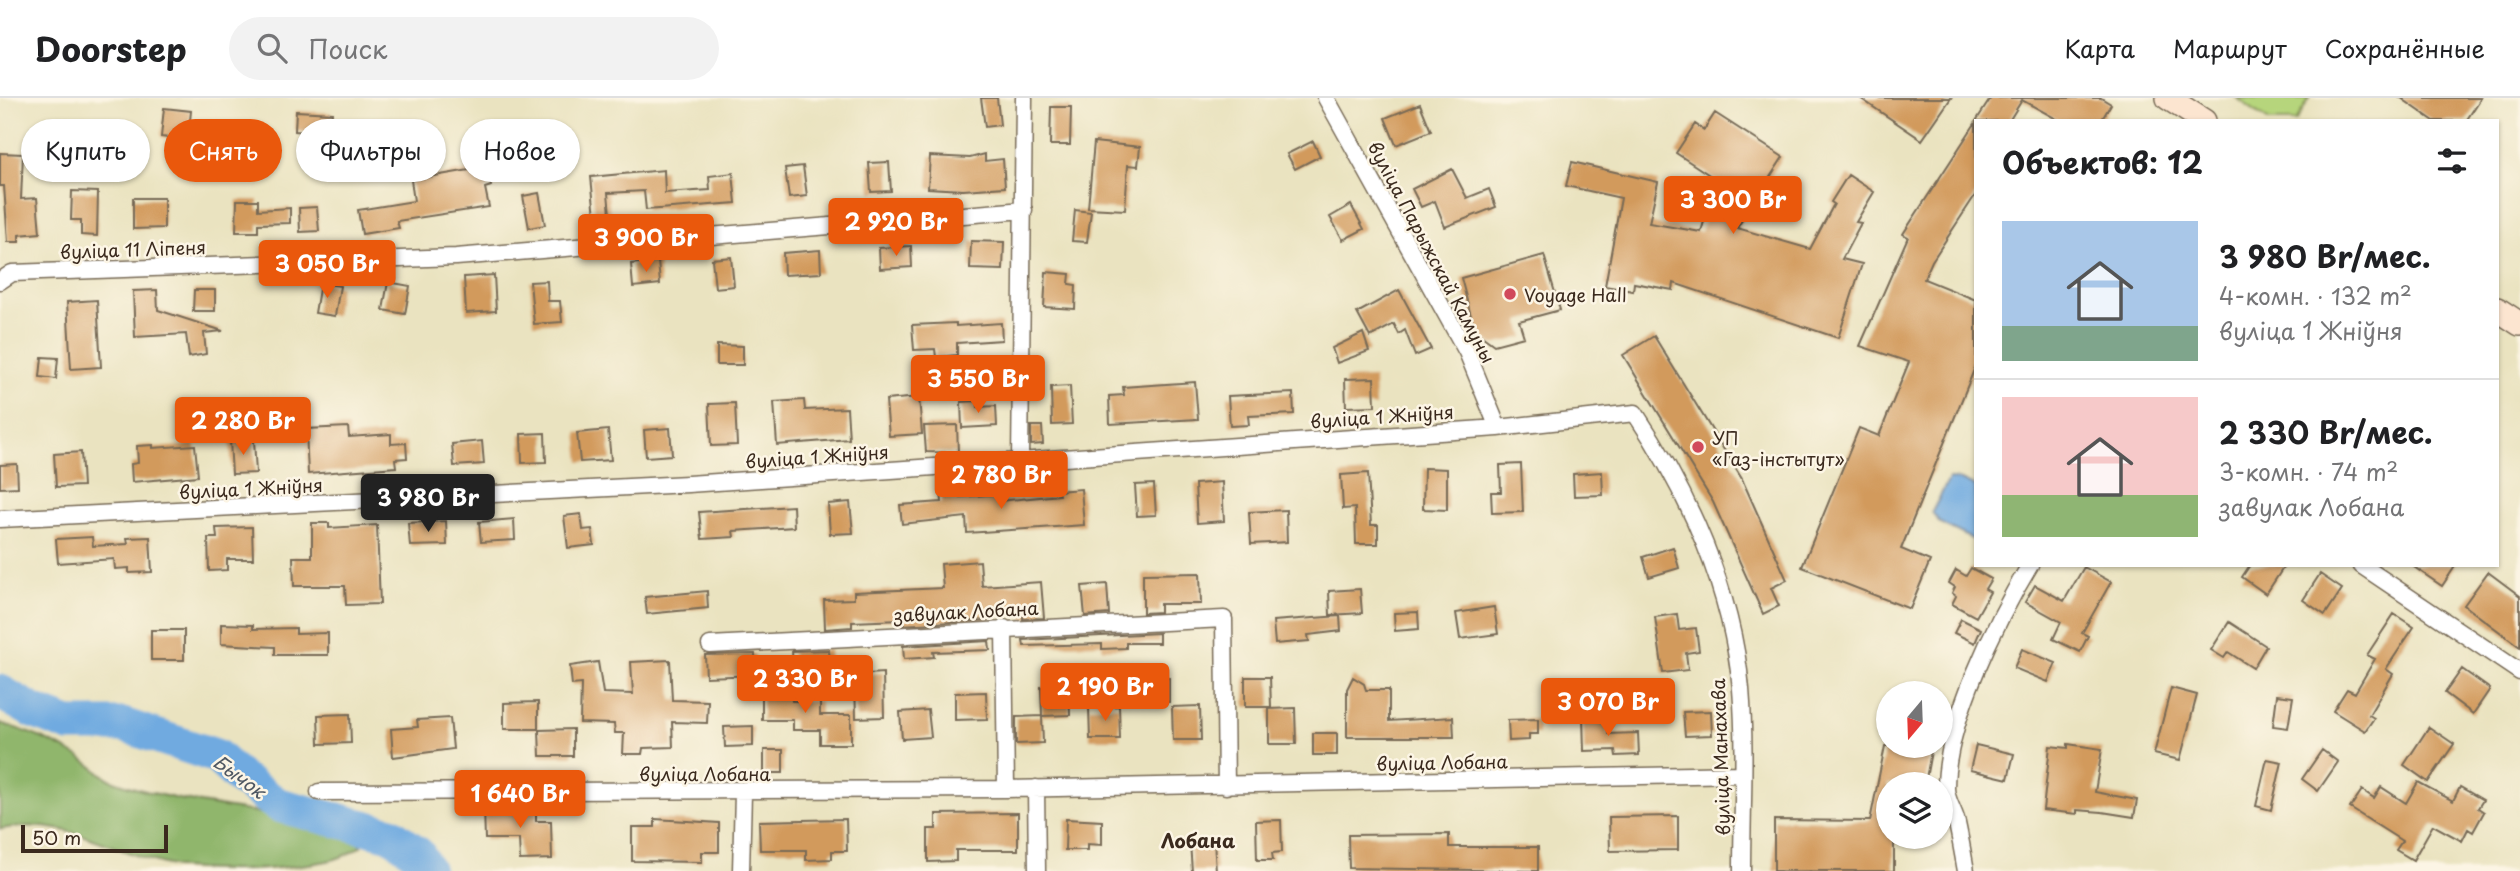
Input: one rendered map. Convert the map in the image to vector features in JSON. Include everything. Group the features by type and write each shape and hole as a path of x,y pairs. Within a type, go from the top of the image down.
{"main road":[{"path":"2168,98 2201,119"},
{"path":"2499,310 2520,324"}],"street":[{"path":"1020,461 1024,98"},
{"name":"вуліца Парыжскай Камуны","path":"1326,98 1467,352 1498,428"},
{"name":"вуліца 11 Ліпеня","path":"0,281 12,273 456,257 1024,210"},
{"name":"вуліца 1 Жніўня","path":"0,519 340,504 1020,461 1498,428 1635,413"},
{"name":"вуліца Манахава","path":"1635,413 1665,458 1711,561 1728,620 1741,688 1742,871"},
{"path":"1966,871 1956,818 1946,792 1948,765 1982,659 2001,612 2029,567"},
{"path":"2364,567 2520,672"},
{"name":"завулак Лобана","path":"710,645 1003,628 1224,619 1226,786"},
{"path":"1003,628 1006,789"},
{"name":"вуліца Лобана","path":"319,792 743,793 1226,786 1742,774"},
{"path":"1037,788 1037,871"},
{"path":"741,871 743,793"}],"green space":[{"path":"2237,98 2310,98 2297,119 2266,119"},
{"path":"0,723 60,746 114,781 174,798 326,826 355,835 361,846 337,858 313,863 267,869 210,870 158,863 72,832 26,826 0,829"}],"water":[{"path":"1949,479 1961,480 1974,486 1974,540 1940,523 1932,512"}],"building":[{"path":"981,98 997,98 1000,125 985,127"},
{"path":"1860,98 1951,98 1922,140"},
{"path":"1991,98 2101,98 2111,104 2102,119 2056,119 2022,100 2010,119 1977,119"},
{"path":"2401,98 2481,98 2467,119 2431,119"},
{"path":"1420,104 1431,131 1396,145 1385,118"},
{"path":"1051,107 1071,107 1070,145 1050,145"},
{"path":"164,108 191,111 190,119 164,119 164,137 161,137"},
{"path":"296,111 332,113 332,119 296,119 295,131"},
{"path":"1715,113 1783,157 1737,228 1810,249 1834,204 1831,202 1848,175 1874,192 1856,222 1861,223 1842,259 1862,264 1838,338 1674,283 1673,290 1634,283 1633,291 1605,286 1621,198 1566,186 1572,162 1658,182 1649,223 1701,232 1711,197 1707,194 1717,180 1676,153 1695,124 1704,130"},
{"path":"1974,125 1974,197 1932,261 1924,279 1974,299 1974,370 1901,549 1930,561 1910,609 1802,567 1859,428 1879,436 1909,362 1860,346 1908,237 1903,234"},
{"path":"1313,141 1320,156 1295,169 1287,154"},
{"path":"1094,142 1140,147 1138,166 1128,165 1125,210 1088,208"},
{"path":"0,153 21,154 21,199 37,198 40,233 19,235 19,242 8,242 4,186 0,186"},
{"path":"985,154 985,161 1003,159 1005,187 963,190 928,188 930,156 970,158"},
{"path":"889,162 891,191 871,192 869,163"},
{"path":"803,166 807,196 789,198 785,168"},
{"path":"1452,169 1467,198 1489,189 1496,207 1445,227 1435,201 1421,207 1412,189"},
{"path":"664,170 665,193 710,190 709,176 733,173 736,203 646,210 644,191 608,193 610,214 595,216 591,177"},
{"path":"460,172 460,182 490,182 491,186 485,188 489,207 397,221 399,228 362,234 358,210 414,201 411,182 446,182 446,174"},
{"path":"72,191 98,192 97,236 81,235 81,220 71,220"},
{"path":"539,193 545,225 529,228 523,196"},
{"path":"133,198 164,198 164,228 133,229"},
{"path":"237,200 258,200 258,210 290,208 290,223 258,224 258,232 236,232"},
{"path":"1351,205 1364,229 1343,240 1330,217"},
{"path":"317,207 319,231 300,232 299,208"},
{"path":"1075,210 1091,212 1087,242 1072,241"},
{"path":"971,241 1004,242 1003,270 970,269"},
{"path":"911,246 912,267 880,269 879,248"},
{"path":"820,250 821,273 784,275 783,253"},
{"name":"Voyage Hall","path":"1544,255 1560,310 1519,321 1524,337 1494,345 1475,331 1461,278"},
{"path":"731,257 734,286 715,288 712,259"},
{"path":"658,261 660,284 633,287 631,264"},
{"path":"1046,272 1070,274 1069,284 1076,285 1075,309 1044,307"},
{"path":"494,275 496,311 466,313 464,277"},
{"path":"547,281 548,301 560,301 562,322 534,324 530,282"},
{"path":"388,282 410,286 405,314 383,310"},
{"path":"320,283 340,286 335,316 315,313"},
{"path":"157,290 158,310 223,331 204,333 206,354 189,357 186,334 135,337 133,291"},
{"path":"194,290 215,290 215,311 193,311"},
{"path":"1399,290 1431,349 1415,356 1405,330 1399,334 1394,324 1370,337 1357,313"},
{"path":"97,300 101,367 71,369 67,302"},
{"path":"956,323 956,326 1001,323 1002,340 957,343 957,355 936,357 935,349 914,350 912,325"},
{"path":"1363,333 1369,351 1337,363 1332,348"},
{"path":"1654,336 1742,479 1787,580 1771,588 1779,606 1763,614 1713,502 1623,355"},
{"path":"717,345 743,346 743,365 717,365"},
{"path":"42,357 58,358 56,379 40,377"},
{"path":"1374,378 1375,406 1346,407 1345,379"},
{"path":"1195,382 1198,419 1110,424 1109,396 1124,395 1123,387"},
{"path":"1070,386 1072,424 1052,425 1051,387"},
{"path":"1293,393 1294,414 1248,416 1249,425 1230,426 1228,396"},
{"path":"919,397 922,434 889,436 886,400"},
{"path":"804,400 805,410 847,408 849,439 777,445 774,402"},
{"path":"978,401 978,407 996,406 997,426 962,428 961,402"},
{"path":"735,403 737,445 711,446 709,404"},
{"path":"957,425 958,453 926,452 924,426"},
{"path":"1031,426 1042,426 1043,444 1031,445"},
{"path":"348,427 349,437 391,434 391,444 406,443 407,458 395,459 396,467 308,474 306,429"},
{"path":"670,428 672,455 646,457 644,430"},
{"path":"608,430 611,460 580,462 577,433"},
{"path":"545,433 546,462 522,463 521,434"},
{"path":"254,440 256,473 232,474 230,441"},
{"path":"482,441 484,464 454,466 452,444"},
{"path":"153,445 153,448 195,445 198,476 132,482 131,464 138,463 137,446"},
{"path":"81,452 83,486 56,487 54,454"},
{"path":"17,464 18,487 0,488 0,465"},
{"path":"1521,464 1523,512 1492,513 1491,492 1501,492 1500,465"},
{"path":"1424,468 1447,469 1447,510 1423,509"},
{"path":"1602,472 1603,495 1574,496 1573,474"},
{"path":"1368,473 1371,525 1378,525 1378,544 1356,544 1355,508 1343,509 1341,475"},
{"path":"1222,482 1224,521 1197,523 1195,484"},
{"path":"1154,484 1156,515 1137,516 1135,485"},
{"path":"1081,489 1084,525 967,533 966,517 902,524 900,505 942,502 941,492 959,490 960,497 999,494 1000,501 1059,495 1058,491"},
{"path":"850,502 853,533 830,534 828,504"},
{"path":"793,506 794,527 733,531 734,537 702,539 699,512"},
{"path":"1286,510 1287,542 1251,544 1249,512"},
{"path":"581,514 583,530 592,529 594,545 568,548 564,516"},
{"path":"514,519 515,540 481,542 479,522"},
{"path":"446,521 447,545 410,546 408,523"},
{"path":"312,523 329,523 329,528 377,525 380,604 346,605 345,586 294,586 293,557 312,557"},
{"path":"252,527 253,559 227,559 227,570 209,571 208,538 217,538 216,528"},
{"path":"92,537 93,546 128,544 127,538 150,537 152,572 129,573 129,568 115,569 114,559 58,563 56,539"},
{"path":"1673,547 1679,568 1649,577 1643,557"},
{"path":"980,561 982,586 1041,582 1044,618 1023,619 1023,613 988,615 988,620 901,625 901,620 852,622 852,627 825,629 824,600 854,599 854,592 943,588 941,564"},
{"path":"2084,567 2111,582 2082,633 2088,636 2080,652 2053,639 2061,622 2025,602 2035,585 2064,601"},
{"path":"2249,567 2284,567 2266,594 2242,577"},
{"path":"2414,567 2455,567 2442,586"},
{"path":"1971,568 1991,579 1985,589 1990,592 1976,617 1952,604 1956,596 1952,593 1955,587 1949,583 1956,570 1966,576"},
{"path":"2488,572 2520,596 2520,647 2464,605"},
{"path":"1200,573 1201,604 1160,604 1160,612 1143,613 1143,574"},
{"path":"2320,574 2342,589 2325,615 2303,600"},
{"path":"1107,584 1109,614 1085,616 1082,586"},
{"path":"1360,589 1362,613 1330,615 1329,591"},
{"path":"707,591 708,608 647,614 645,597"},
{"path":"1494,607 1498,634 1460,639 1456,613"},
{"path":"1418,612 1419,629 1395,631 1394,613"},
{"path":"1677,614 1679,630 1696,628 1699,651 1686,653 1688,670 1663,673 1655,617"},
{"path":"2394,614 2414,627 2386,669 2393,674 2369,715 2374,718 2365,731 2333,711 2347,689 2355,693 2375,659 2367,655"},
{"path":"1340,616 1341,631 1308,635 1309,641 1275,644 1273,621"},
{"path":"1961,619 1981,629 1975,643 1954,633"},
{"path":"2229,622 2266,646 2253,668 2228,652 2224,658 2211,650"},
{"path":"221,624 253,625 253,629 296,628 296,634 328,633 328,655 275,655 275,647 221,644"},
{"path":"151,630 184,630 184,660 151,660"},
{"path":"1159,633 1159,643 1126,643 1126,648 1102,649 1102,644 1024,646 1023,640"},
{"path":"989,641 990,650 933,652 934,657 904,659 903,646"},
{"path":"2022,649 2056,663 2048,682 2014,668"},
{"path":"829,650 830,662 793,664 792,651"},
{"path":"755,654 756,675 706,677 705,655"},
{"path":"670,660 672,700 708,701 707,723 672,722 673,747 643,748 642,754 623,754 624,733 615,733 614,724 580,723 581,684 572,685 570,666 598,662 603,693 633,694 631,662"},
{"path":"2462,669 2490,689 2473,714 2445,693"},
{"path":"1141,672 1157,672 1157,678 1169,678 1169,702 1142,702"},
{"path":"883,673 884,717 856,718 855,683 868,682 868,674"},
{"path":"1245,677 1270,677 1271,707 1245,707"},
{"path":"1353,677 1364,684 1366,690 1389,690 1389,721 1453,717 1454,737 1347,737 1347,689"},
{"path":"762,685 792,685 792,701 820,701 820,715 851,715 851,744 820,744 820,730 793,730 793,720 762,720"},
{"path":"1069,686 1070,715 1042,716 1041,687"},
{"path":"2171,688 2197,695 2180,760 2154,754"},
{"path":"986,692 987,719 955,720 955,693"},
{"path":"2277,695 2293,697 2288,728 2273,726"},
{"path":"538,702 538,729 504,729 504,703"},
{"path":"1119,706 1120,739 1090,739 1089,707"},
{"path":"1200,706 1201,740 1173,740 1172,707"},
{"path":"1295,708 1296,744 1269,744 1269,709"},
{"path":"928,710 931,737 902,739 900,712"},
{"path":"1711,711 1712,735 1685,736 1683,712"},
{"path":"350,714 351,743 319,744 318,715"},
{"path":"1608,715 1608,734 1638,733 1639,755 1616,756 1615,750 1584,751 1583,716"},
{"path":"1042,716 1043,743 1016,744 1016,717"},
{"path":"450,718 453,749 393,757 391,729 418,727 417,720"},
{"path":"1538,719 1538,734 1529,734 1529,740 1509,741 1508,720"},
{"path":"753,726 753,746 725,747 724,727"},
{"path":"2429,727 2454,744 2428,782 2404,765"},
{"path":"573,729 573,756 540,756 539,730"},
{"path":"1313,733 1337,733 1337,755 1313,755"},
{"path":"2068,744 2102,749 2095,792 2137,800 2134,817 2077,810 2077,814 2043,810 2050,746 2068,748"},
{"path":"1976,745 2014,754 2008,779 1970,770"},
{"path":"764,750 783,750 783,773 764,773"},
{"path":"2322,750 2338,762 2318,791 2302,779"},
{"path":"1883,758 1930,758 1927,772 1880,772"},
{"path":"2267,759 2282,762 2271,810 2256,806"},
{"path":"2418,782 2453,801 2460,787 2483,800 2478,808 2484,812 2473,832 2468,829 2462,841 2433,825 2413,860 2396,850 2402,841 2350,808 2362,790 2374,798 2381,787 2406,803"},
{"path":"1876,791 1876,849 1894,849 1894,871 1774,871 1774,820 1870,821"},
{"path":"536,805 536,821 551,821 552,859 520,860 519,839 485,839 484,807"},
{"path":"1018,813 1018,850 956,850 956,861 928,862 928,829 936,829 936,814"},
{"path":"1678,816 1678,850 1610,851 1609,817"},
{"path":"655,819 719,823 719,852 702,852 702,862 632,861 632,827 655,827"},
{"path":"846,819 847,851 832,851 832,859 806,860 806,850 760,850 759,821"},
{"path":"1066,819 1102,821 1102,845 1087,844 1087,850 1065,850"},
{"path":"1281,820 1282,852 1272,853 1273,860 1257,860 1256,821"},
{"path":"1449,834 1449,847 1538,847 1538,871 1349,868 1348,835"},
{"path":"1214,841 1216,871 1192,871 1190,843"}],"waterway":[{"name":"Бычок","path":"0,692 33,711 69,725 123,725 216,756 240,778 278,805 391,834 418,854 427,871"}],"place":[{"name":"Voyage Hall","path":"1510,294"},
{"name":"УП «Газ-інстытут»","path":"1698,447"}],"district":[{"name":"Лобана","path":"1198,840"}]}
